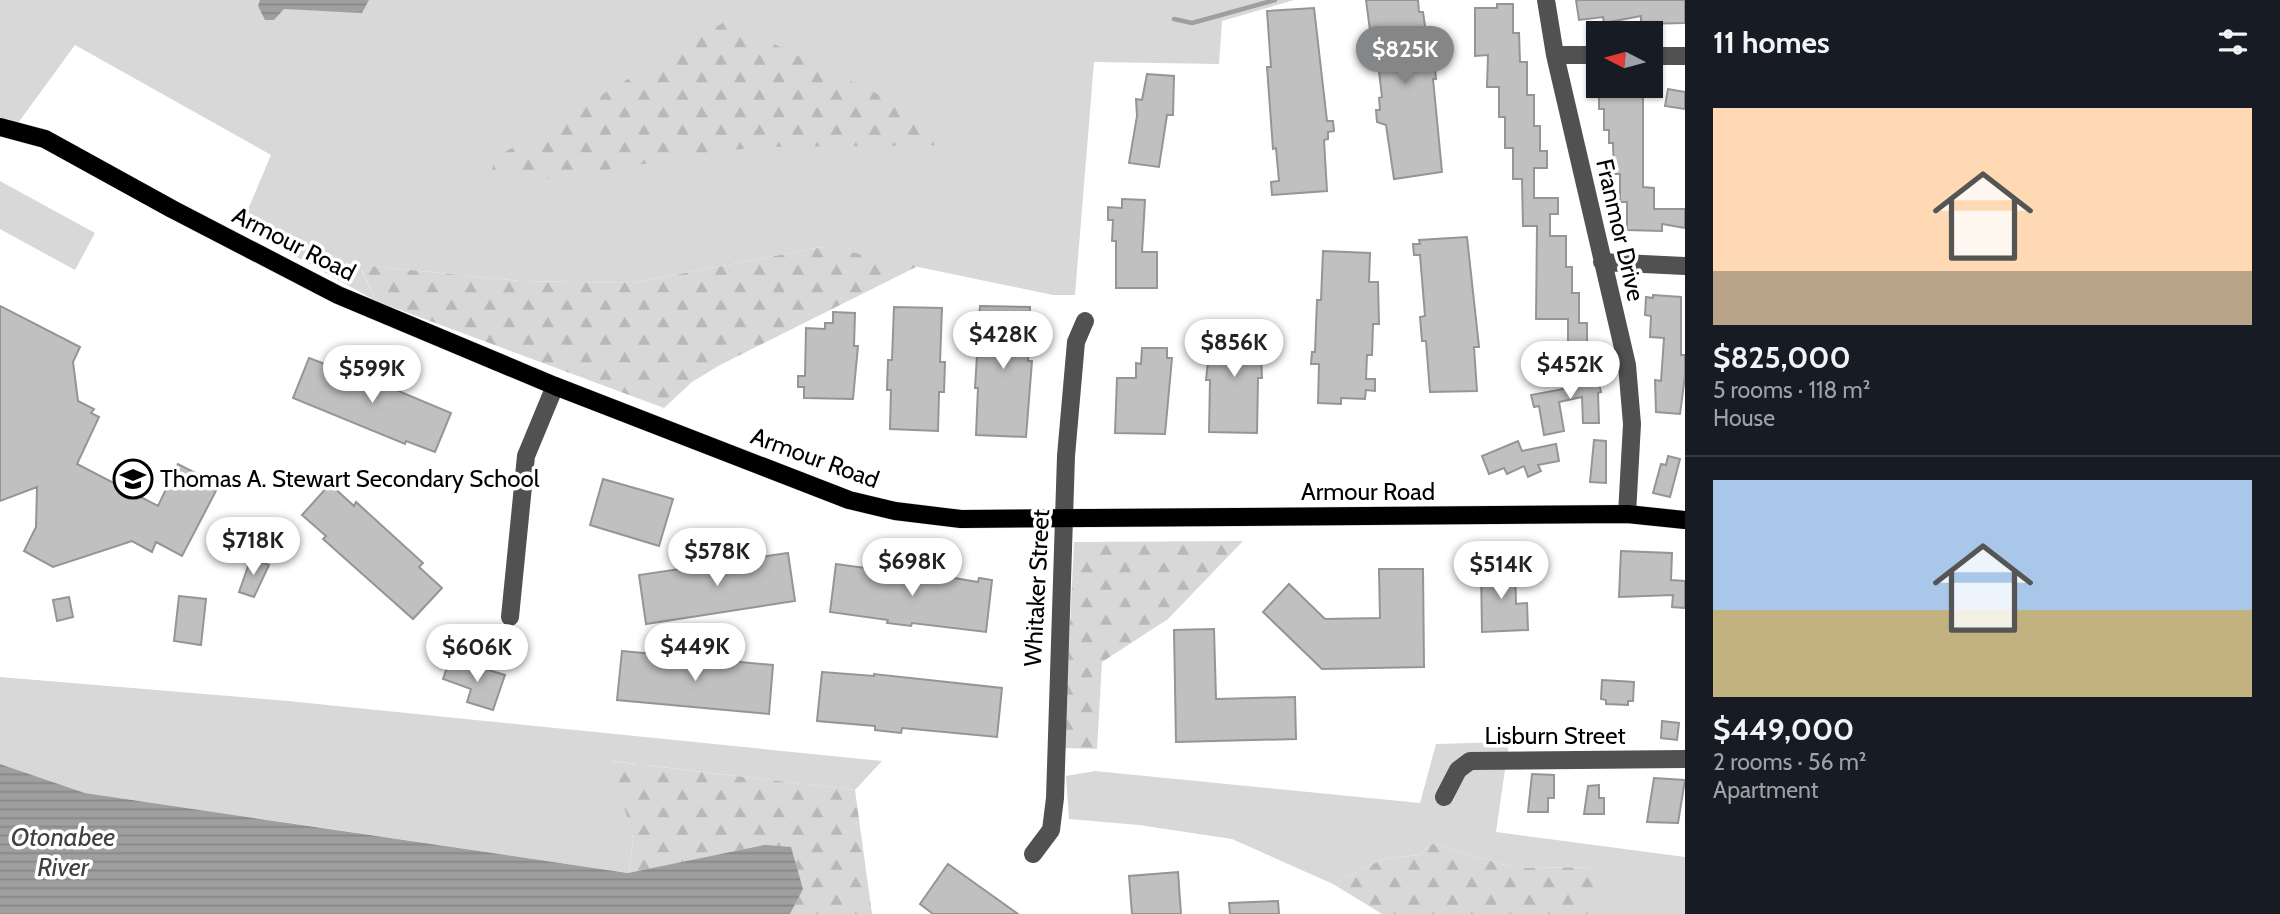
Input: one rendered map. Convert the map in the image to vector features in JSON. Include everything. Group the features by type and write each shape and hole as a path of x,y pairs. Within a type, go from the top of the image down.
{"main road":[{"name":"Armour Road","path":"0,127 45,139 172,209 338,295 555,387 861,503 895,511 961,519 1627,514 1685,520"}],"street":[{"name":"Franmor Drive","path":"1546,0 1555,55 1627,365 1632,425 1627,514"},
{"path":"1555,55 1586,55"},
{"path":"1663,55 1685,56"},
{"path":"1602,261 1685,265"},
{"name":"Whitaker Street","path":"1033,854 1051,830 1055,798 1066,456 1076,342 1085,321"},
{"path":"510,617 526,456 555,387"},
{"name":"Lisburn Street","path":"1444,797 1458,770 1470,761 1685,760"}],"green space":[{"path":"0,0 1294,0 1222,21 1219,64 1094,62 1075,295 1053,295 822,247 632,283 521,281 372,266 362,271 376,301 241,226 271,155 75,45 18,123 0,122"},
{"path":"726,21 878,94 963,145 755,147 531,181 491,174 495,158"},
{"path":"0,181 95,233 75,270 0,229"},
{"path":"822,247 920,265 720,365 692,382 664,408 376,301 362,270 372,266 521,281 632,283"},
{"path":"1243,541 1168,619 1102,662 1097,749 1064,748 1074,542"},
{"path":"0,677 288,701 882,761 855,790 612,761 633,838 629,873 85,793 0,764"},
{"path":"1509,742 1496,832 1685,857 1685,914 1601,914 1601,867 1515,868 1430,843 1420,855 1383,859 1333,884 1232,839 1139,825 1069,819 1066,776 1095,771 1420,803 1436,744"},
{"path":"611,761 855,790 872,914 790,914 803,888 764,845 629,873 633,838"},
{"path":"1430,843 1515,868 1601,867 1601,914 1382,914 1333,884 1383,859 1420,855"}],"water":[{"path":"260,0 369,0 362,13 284,9 274,20 265,20 258,6"},
{"name":"Otonabee River","path":"0,764 85,793 628,873 764,845 791,847 803,889 790,914 0,914"}],"building":[{"path":"1366,0 1418,0 1419,12 1423,12 1431,68 1435,68 1436,79 1433,79 1442,172 1394,179 1386,125 1377,122 1376,110 1380,110 1379,98 1382,97 1378,63 1371,64 1369,54 1373,53"},
{"path":"1576,0 1685,0 1685,23 1641,21 1641,16 1615,21 1604,21 1603,17 1579,20"},
{"path":"1497,4 1513,4 1513,33 1519,33 1520,62 1527,62 1527,95 1534,95 1534,126 1540,126 1540,151 1547,151 1547,168 1534,168 1534,198 1558,198 1558,214 1550,214 1550,236 1566,236 1566,267 1572,267 1572,293 1579,293 1579,323 1587,323 1587,351 1568,351 1568,319 1536,319 1537,226 1523,226 1522,179 1513,179 1513,148 1505,148 1505,117 1499,117 1499,87 1487,87 1488,55 1475,56 1475,8 1497,8"},
{"path":"1314,8 1327,121 1333,121 1334,131 1328,132 1328,139 1324,140 1327,191 1272,195 1271,182 1279,181 1276,148 1273,149 1267,67 1271,67 1267,11"},
{"path":"1147,74 1174,76 1173,115 1167,115 1159,167 1129,163 1137,116 1136,99 1142,100"},
{"path":"1668,89 1685,92 1685,109 1665,106"},
{"path":"1599,98 1643,98 1643,187 1654,188 1654,209 1685,209 1685,228 1662,224 1662,231 1627,230 1627,202 1620,202 1620,174 1614,174 1613,143 1609,143 1609,130 1604,130 1604,109 1599,109"},
{"path":"1122,199 1145,200 1142,252 1157,252 1157,288 1116,288 1116,241 1112,241 1113,220 1108,220 1108,207 1122,208"},
{"path":"1467,237 1479,347 1474,347 1477,391 1430,392 1426,341 1422,341 1420,317 1425,316 1420,255 1414,255 1413,244 1420,244 1419,240"},
{"path":"1323,251 1370,253 1369,282 1378,282 1379,324 1373,324 1372,355 1367,355 1366,379 1375,379 1375,391 1366,390 1365,399 1341,398 1341,404 1318,403 1319,364 1311,364 1312,352 1315,352 1317,300 1321,300"},
{"path":"1653,295 1681,297 1681,355 1685,355 1685,376 1680,414 1656,412 1655,380 1661,381 1664,338 1650,337 1651,316 1645,315 1646,297 1653,298"},
{"path":"0,306 80,347 73,362 78,401 94,409 91,413 99,417 77,464 158,506 178,464 219,485 182,556 156,542 152,552 132,541 53,567 24,551 36,527 37,487 0,501"},
{"path":"980,306 1030,307 1028,361 1032,361 1026,437 976,435 978,388 975,388"},
{"path":"894,307 942,308 940,362 945,362 944,392 939,392 938,431 890,429 891,390 887,390 888,360 892,360"},
{"path":"833,312 855,313 854,346 858,346 853,399 804,398 804,387 798,387 798,376 805,376 806,328 825,329 825,323 833,323"},
{"path":"1212,325 1260,327 1262,378 1258,378 1257,433 1209,432 1210,380 1206,380"},
{"path":"1142,348 1167,348 1167,358 1172,358 1165,434 1115,433 1117,378 1136,378 1136,363 1141,364"},
{"path":"309,358 338,369 339,366 451,413 435,452 406,441 405,444 293,398"},
{"path":"1595,366 1601,392 1598,393 1599,423 1583,423 1582,397 1559,402 1564,431 1544,435 1539,406 1534,407 1531,395 1574,387 1570,372"},
{"path":"1594,440 1606,441 1606,483 1590,482"},
{"path":"1518,441 1522,451 1556,444 1559,461 1538,465 1541,471 1528,477 1524,466 1507,474 1504,468 1489,474 1482,456"},
{"path":"1668,456 1680,459 1670,497 1653,493 1661,464 1666,465"},
{"path":"603,479 673,499 659,546 590,525"},
{"path":"330,484 354,506 356,502 423,563 419,567 442,588 413,619 323,539 326,536 302,515"},
{"path":"1621,551 1672,553 1671,580 1685,581 1685,608 1672,607 1673,595 1619,597"},
{"path":"788,553 795,601 646,624 639,575"},
{"path":"251,558 269,565 254,597 239,592"},
{"path":"836,564 894,572 895,568 978,582 979,578 992,580 986,632 912,623 911,626 887,623 888,620 830,612"},
{"path":"1492,565 1515,568 1516,604 1527,603 1528,630 1482,632 1481,568 1491,568"},
{"path":"1379,569 1423,569 1424,667 1322,669 1263,612 1289,584 1325,619 1380,618"},
{"path":"179,596 206,599 201,645 174,641"},
{"path":"69,597 73,617 57,621 53,600"},
{"path":"1214,629 1216,699 1295,697 1296,739 1176,742 1174,630"},
{"path":"622,651 773,665 769,714 617,700"},
{"path":"449,662 481,673 482,668 505,675 493,710 467,702 471,689 443,679"},
{"path":"822,672 874,674 1002,688 997,737 902,728 901,733 875,730 875,726 817,721"},
{"path":"1602,680 1634,682 1633,701 1628,701 1628,705 1606,704 1606,700 1601,699"},
{"path":"1662,721 1679,723 1677,740 1661,738"},
{"path":"1532,774 1554,775 1554,798 1548,798 1548,812 1528,812"},
{"path":"1654,778 1685,780 1678,823 1647,822"},
{"path":"1599,785 1599,798 1604,798 1604,814 1584,814 1588,786"},
{"path":"948,864 1018,914 933,914 920,904"},
{"path":"1178,872 1181,914 1132,914 1129,876"},
{"path":"1278,901 1279,914 1230,914 1229,903"}],"waterway":[{"path":"1174,19 1192,23 1275,0"}],"place":[{"name":"Thomas A. Stewart Secondary School","path":"133,479"}]}
